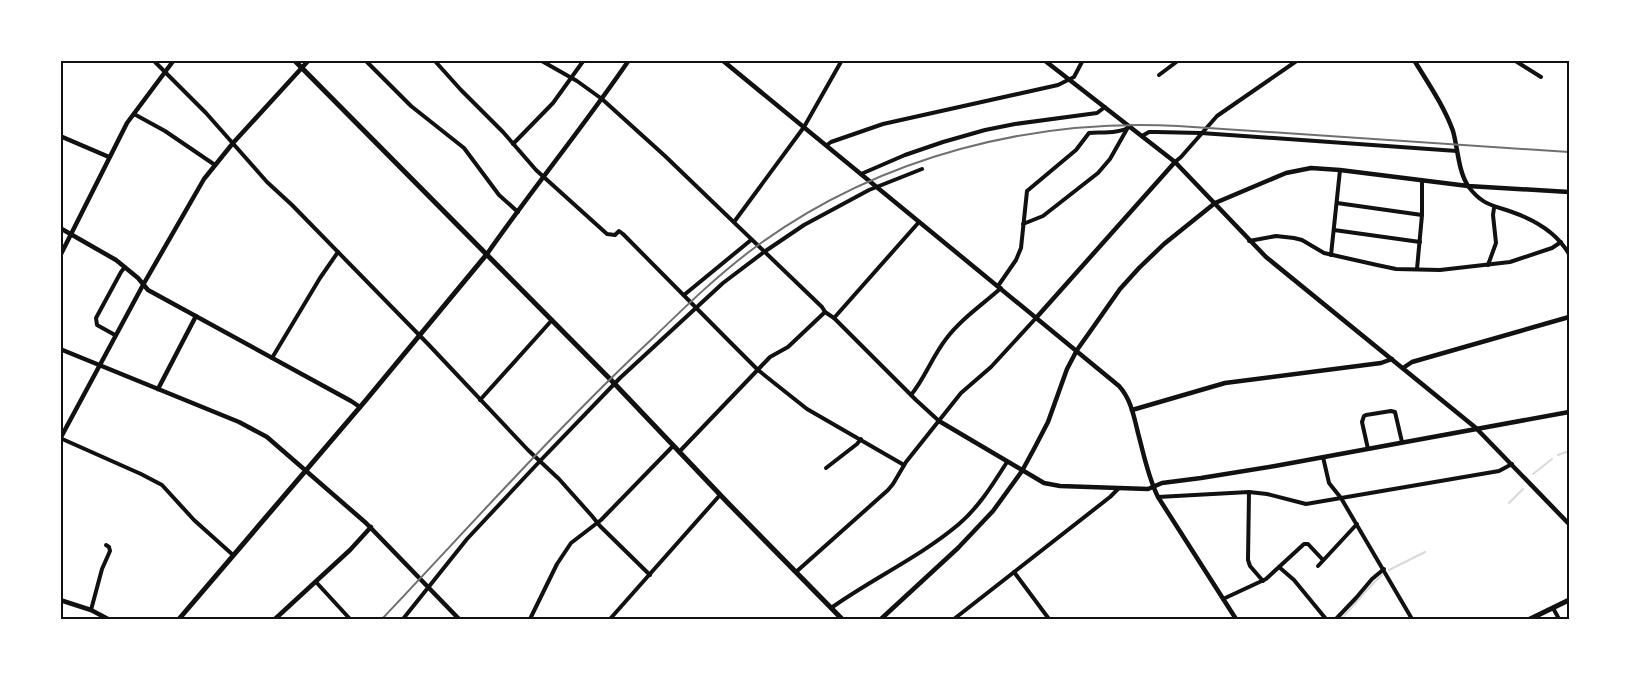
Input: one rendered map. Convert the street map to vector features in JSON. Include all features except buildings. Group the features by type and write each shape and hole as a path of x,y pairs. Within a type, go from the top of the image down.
{"main road":[{"path":"294,60 552,320 842,619"},
{"path":"178,619 360,407 487,254"},
{"path":"1530,619 1569,600"}],"street":[{"path":"153,60 206,112 267,182 420,336 559,479 597,523 650,575"},
{"path":"60,256 109,156 134,114 174,60"},
{"path":"233,555 194,520 162,485 60,439 142,285 193,196 214,165 309,60"},
{"path":"365,60 411,106 464,148 499,195 518,212"},
{"path":"434,60 543,176 607,234 615,235 619,231 758,370 807,409 904,465"},
{"path":"540,60 602,99 665,156 939,422 1022,471 1054,486 1148,489 1162,483 1323,457 1569,412"},
{"path":"513,144 553,103 584,60"},
{"path":"487,254 630,60"},
{"path":"722,60 1119,386 1132,410 1158,496 1236,619"},
{"path":"734,222 804,127 842,60"},
{"path":"1044,60 1175,162 1266,257 1476,428 1569,524"},
{"path":"827,145 883,124 1058,85 1070,80 1083,60"},
{"path":"1159,75 1179,60"},
{"path":"796,573 840,531 882,496 964,389 992,367 1217,116 1298,60"},
{"path":"1414,60 1449,121 1462,175 1468,186 1484,203 1515,213 1548,230 1561,242 1569,254"},
{"path":"1514,60 1541,77"},
{"path":"861,174 943,141 1015,124 1097,113 1105,107"},
{"path":"134,114 161,129 214,165"},
{"path":"911,395 950,333 1000,287 1019,255 1025,194 1028,188 1074,153 1089,132 1119,131 1129,128"},
{"path":"1023,224 1042,216 1098,173 1110,159 1129,128"},
{"path":"1142,136 1149,132 1201,133 1458,152"},
{"path":"60,136 109,156"},
{"path":"881,619 941,564 1005,496 1044,431 1064,376 1077,350 1120,289 1164,244 1215,203 1295,170 1311,168 1468,186 1569,192"},
{"path":"403,619 467,539 540,461 614,384 723,283 804,225 876,187 922,169"},
{"path":"1331,255 1340,170"},
{"path":"1417,269 1422,215 1422,181"},
{"path":"1336,203 1422,215"},
{"path":"1488,265 1496,243 1494,208"},
{"path":"834,318 919,222"},
{"path":"60,228 112,257 148,290 360,407"},
{"path":"1334,230 1420,242"},
{"path":"1249,241 1276,236 1294,238 1331,255 1387,267 1417,269 1445,269 1510,262 1552,248 1561,242"},
{"path":"684,295 751,240"},
{"path":"272,358 338,252"},
{"path":"116,335 97,325 96,318 125,267"},
{"path":"680,452 770,357 788,347 825,312"},
{"path":"158,389 196,316"},
{"path":"1402,368 1412,362 1569,317"},
{"path":"480,400 552,320"},
{"path":"60,349 239,422 272,440 371,527 459,619"},
{"path":"1132,410 1217,385 1380,363 1392,359"},
{"path":"1368,449 1362,422 1366,415 1395,412 1402,442"},
{"path":"826,468 858,444 861,439"},
{"path":"530,619 567,549 597,523 674,445"},
{"path":"1323,457 1329,483 1357,524 1412,619"},
{"path":"831,608 852,592 907,560 959,524 982,500 1007,462"},
{"path":"1158,496 1249,492 1267,494 1304,504 1499,471 1512,464"},
{"path":"954,619 1118,489"},
{"path":"1249,492 1248,560 1250,566 1263,581"},
{"path":"610,619 720,495"},
{"path":"1318,566 1357,524"},
{"path":"275,619 356,545 371,527"},
{"path":"1223,599 1263,581 1306,544 1323,560"},
{"path":"92,610 102,568 110,551 106,545"},
{"path":"1279,567 1294,580 1326,619"},
{"path":"1336,619 1384,569"},
{"path":"1014,572 1049,619"},
{"path":"316,582 350,619"},
{"path":"60,600 92,610 108,619"},
{"path":"1553,608 1559,619"}],"waterway":[{"path":"1558,455 1569,451"},
{"path":"1533,474 1552,459"},
{"path":"1509,503 1523,489"},
{"path":"1389,570 1425,552"},
{"path":"1341,619 1382,575"}],"railway":[{"path":"382,619 584,405 719,276 761,243 807,213 856,187 907,166 959,149 1013,137 1068,129 1123,125 1178,126 1569,152"}]}
